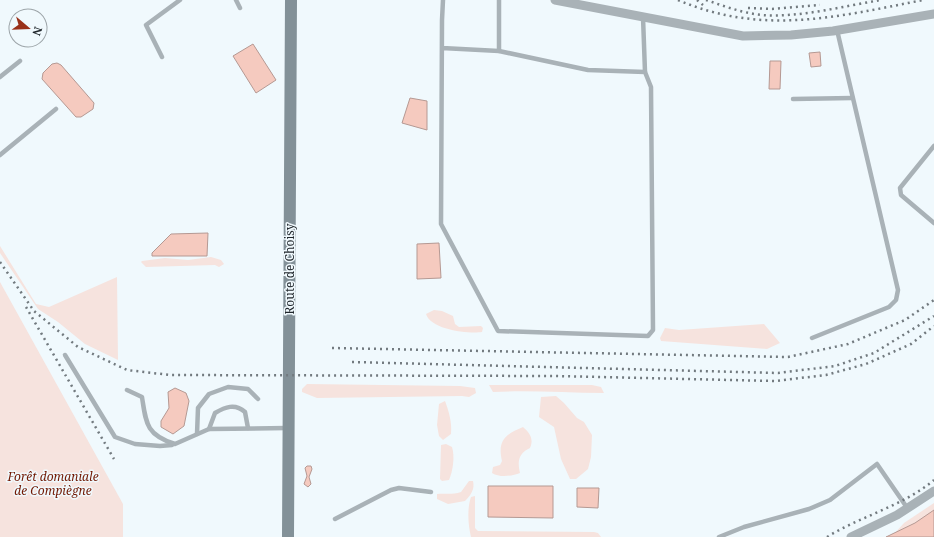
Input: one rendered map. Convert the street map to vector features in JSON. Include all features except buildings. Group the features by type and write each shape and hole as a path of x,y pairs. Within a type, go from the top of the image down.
{"street":[{"name":"Route de Choisy","path":"288,537 291,0"},
{"path":"556,0 743,36 791,35 837,30 934,14"},
{"path":"851,537 908,509 934,491"}],"lane":[{"path":"162,57 146,25 180,0"},
{"path":"236,0 240,8"},
{"path":"443,0 441,224 498,332 648,336 653,330 651,87 644,72 643,17"},
{"path":"499,0 499,51"},
{"path":"812,338 889,307 896,300 898,290 837,30"},
{"path":"442,48 499,51 588,70 644,72"},
{"path":"0,77 20,61"},
{"path":"793,99 852,98"},
{"path":"0,155 56,109"},
{"path":"934,146 900,188 901,195 934,223"},
{"path":"65,355 115,437 135,444 160,446 175,444 209,429 289,428"},
{"path":"197,434 198,408 209,394 228,387 248,389 258,399"},
{"path":"127,390 142,397 146,423 157,437 175,444"},
{"path":"209,429 215,413 229,406 237,407 245,412 248,428"},
{"path":"719,537 744,527 809,509 830,500 877,464 908,509"},
{"path":"335,519 391,490 399,488 431,492"}],"green space":[{"path":"0,246 36,304 49,307 117,277 118,360 85,344 58,322 38,309 0,253"},
{"path":"211,257 221,260 224,264 219,267 215,265 146,267 141,262 165,258 188,260"},
{"name":"Forêt domaniale de Compiègne","path":"0,282 123,504 123,537 0,537"},
{"path":"434,310 442,311 453,316 455,324 459,327 481,326 483,328 482,332 451,330 435,324 426,314"},
{"path":"764,324 780,343 767,349 661,341 660,338 665,328 679,330"},
{"path":"307,384 460,386 475,388 476,393 469,397 317,398 302,392 302,389"},
{"path":"489,385 592,385 601,387 604,393 521,391 493,392"},
{"path":"556,396 577,418 584,422 592,435 591,457 588,469 576,479 570,479 561,459 554,427 539,417 541,397"},
{"path":"445,401 450,417 451,434 443,440 439,436 437,425 439,404"},
{"path":"523,427 528,432 532,442 530,448 521,455 519,461 520,473 506,476 495,475 492,473 493,467 500,465 502,461 501,448 504,439 512,432"},
{"path":"446,444 452,447 453,464 449,480 442,481 440,479 441,445"},
{"path":"469,481 473,481 473,489 465,501 448,504 437,499 437,494 461,492"},
{"path":"475,496 475,528 478,531 594,532 598,533 601,537 471,537 468,511 471,497"},
{"path":"934,503 934,513 902,533 895,533 904,523"}],"shaded area":[{"path":"253,44 276,80 256,93 233,56"},
{"path":"820,52 821,66 811,67 809,53"},
{"path":"770,61 781,61 780,89 769,89"},
{"path":"57,63 61,65 94,103 93,109 81,117 76,117 42,79 43,73 52,64"},
{"path":"410,98 427,101 427,130 402,123"},
{"path":"208,233 207,256 152,256 152,253 171,234"},
{"path":"439,243 441,278 417,279 417,244"},
{"path":"175,388 186,393 189,401 184,426 173,434 161,427 161,421 169,408 168,392"},
{"path":"307,466 311,466 312,469 309,477 311,484 308,487 304,484 307,476 305,468"},
{"path":"488,486 553,486 553,518 488,517"},
{"path":"577,488 599,488 598,508 577,507"},
{"path":"934,510 934,537 886,537 915,523"}],"railway":[{"path":"678,0 709,11 740,18 770,20 800,20 830,17 923,0"},
{"path":"697,0 703,5"},
{"path":"706,0 747,13 762,15 791,15 881,0"},
{"path":"748,8 772,9 820,5"},
{"path":"0,262 34,311 78,347 127,370 170,375 556,376 775,381 826,375 866,364 911,344 934,326"},
{"path":"332,348 788,357 848,344 905,320 934,300"},
{"path":"26,307 114,459"},
{"path":"352,362 778,373 835,366 874,353 934,316"},
{"path":"827,537 909,497 934,480"}]}
